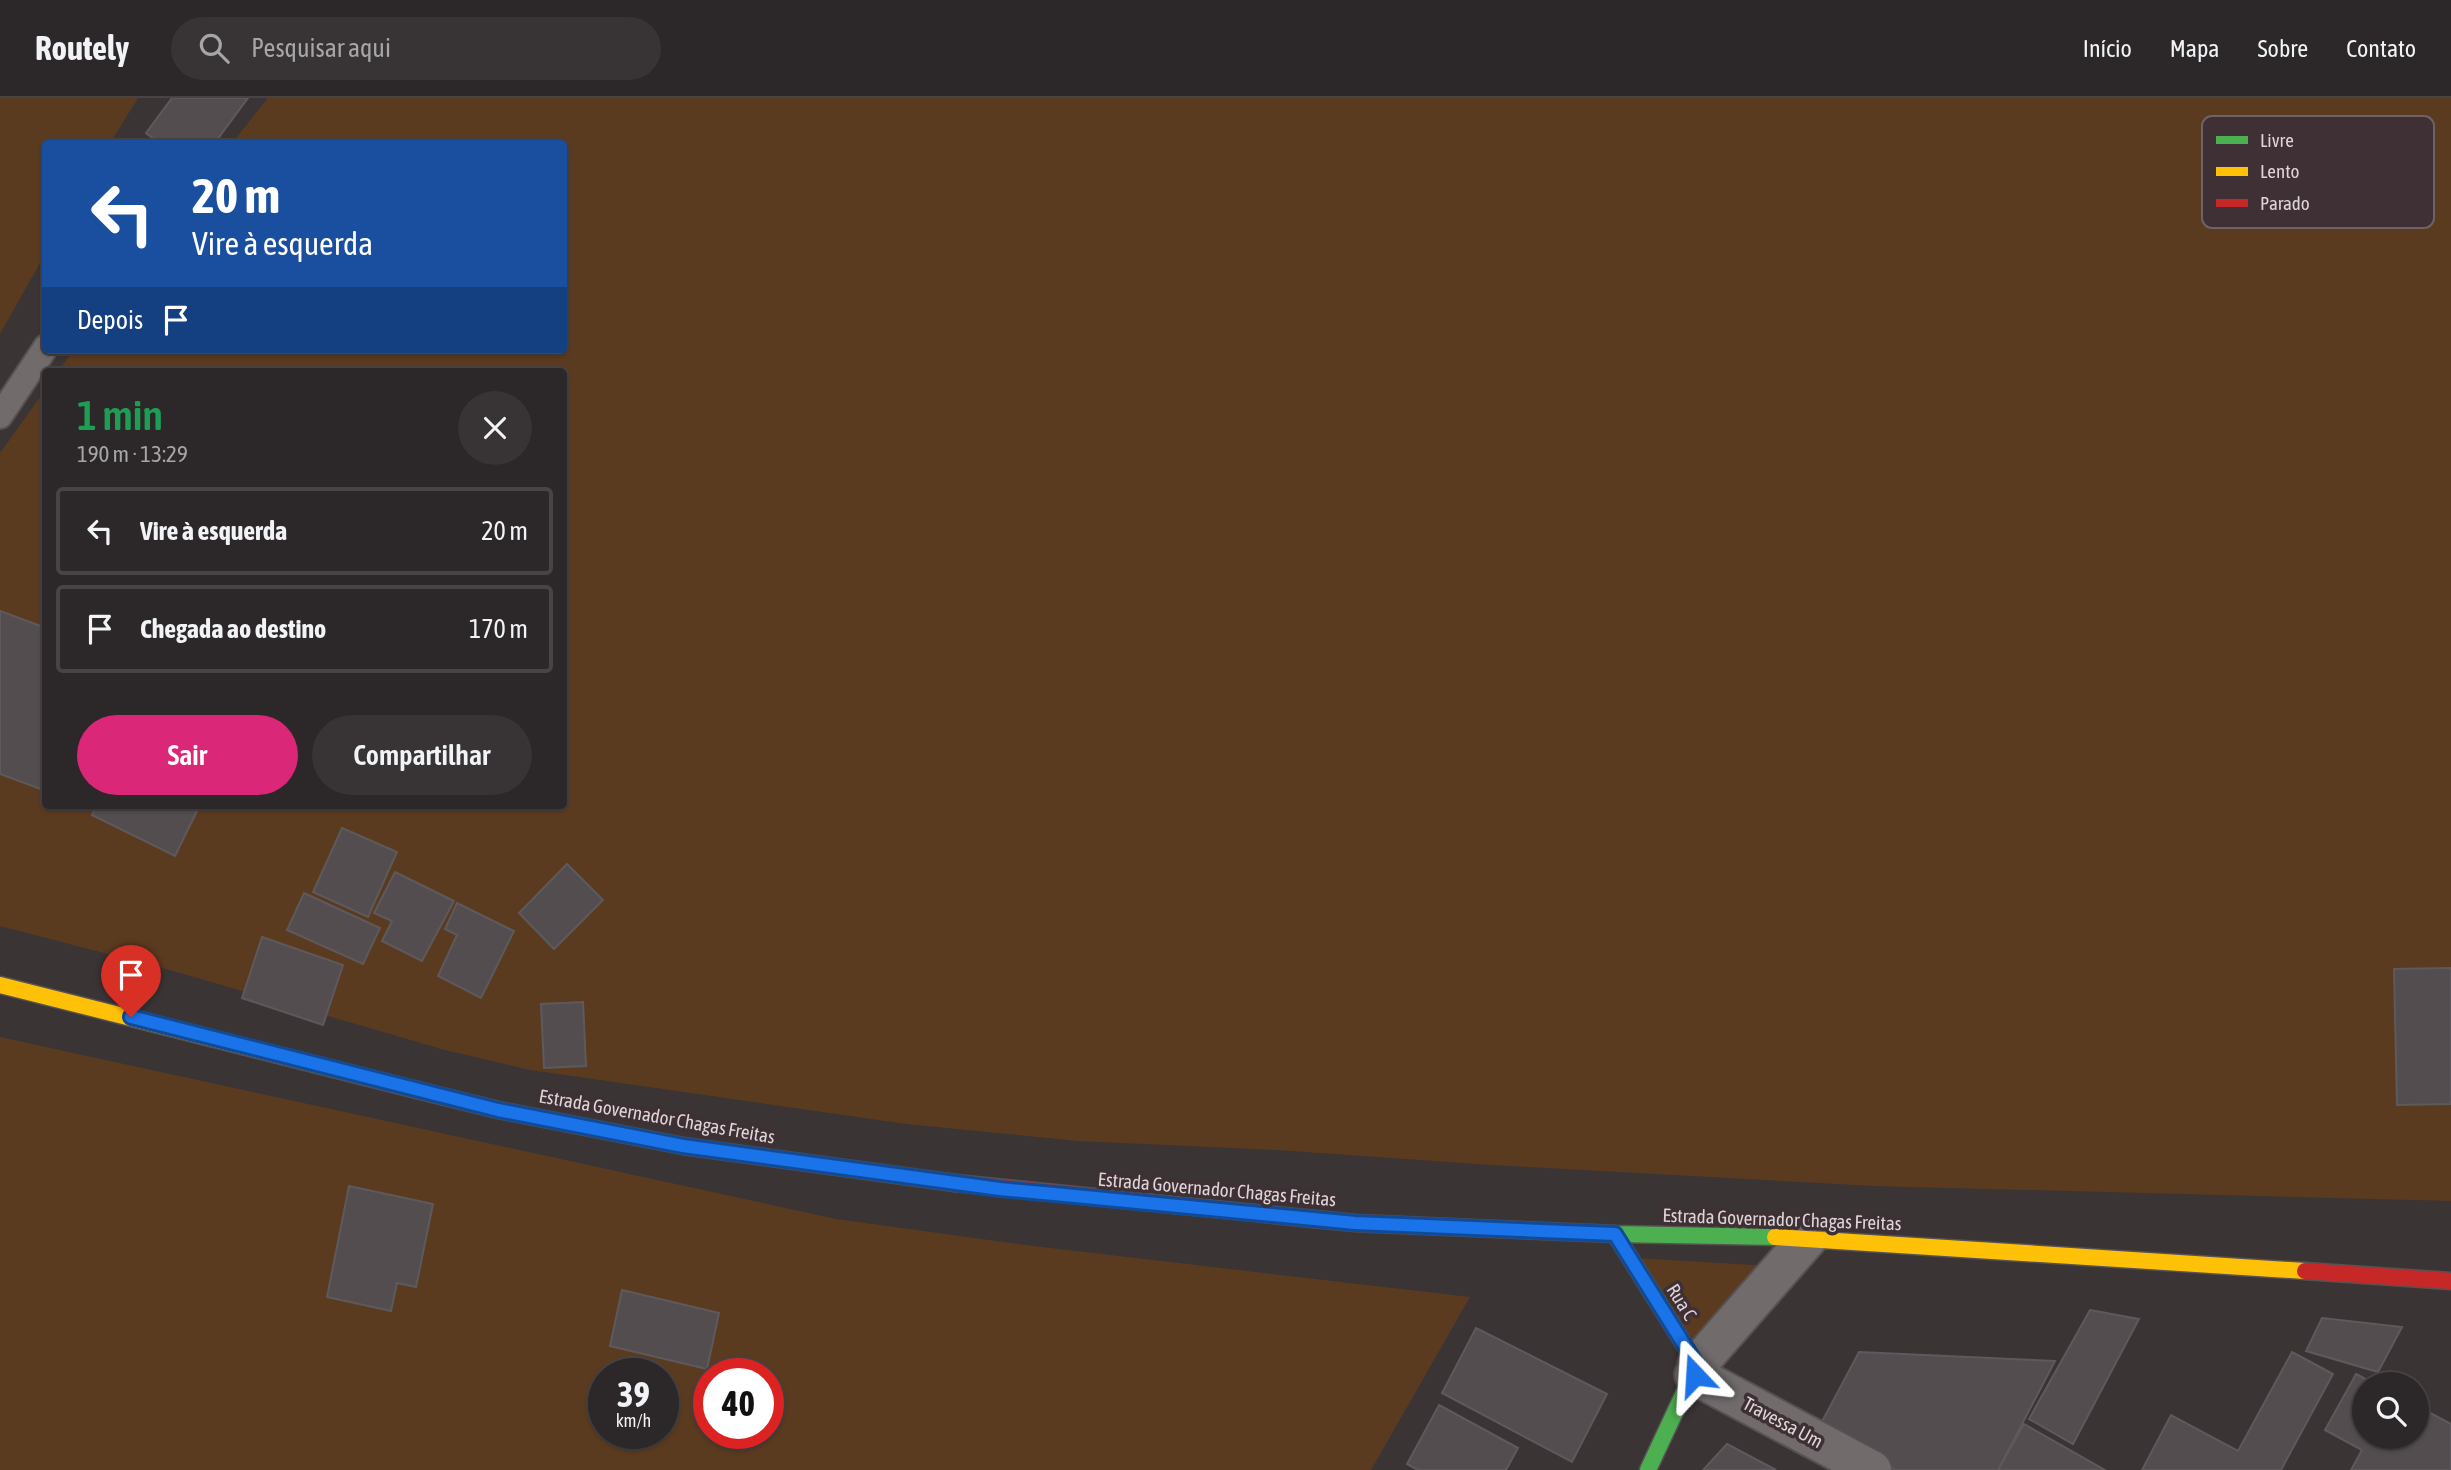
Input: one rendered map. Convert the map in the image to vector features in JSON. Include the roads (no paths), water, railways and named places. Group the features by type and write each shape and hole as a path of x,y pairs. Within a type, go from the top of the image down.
{"main road":[{"name":"Estrada Governador Chagas Freitas","path":"0,985 498,1110 683,1146 1013,1191 1355,1223 1615,1234 1808,1238 2451,1281"},
{"name":"Rua C","path":"1615,1234 1696,1370"},
{"path":"1648,1470 1696,1370"}],"street":[{"path":"1696,1370 1808,1238"},
{"name":"Travessa Um","path":"1696,1370 1872,1470"}],"lane":[{"path":"0,416 42,353"}]}
